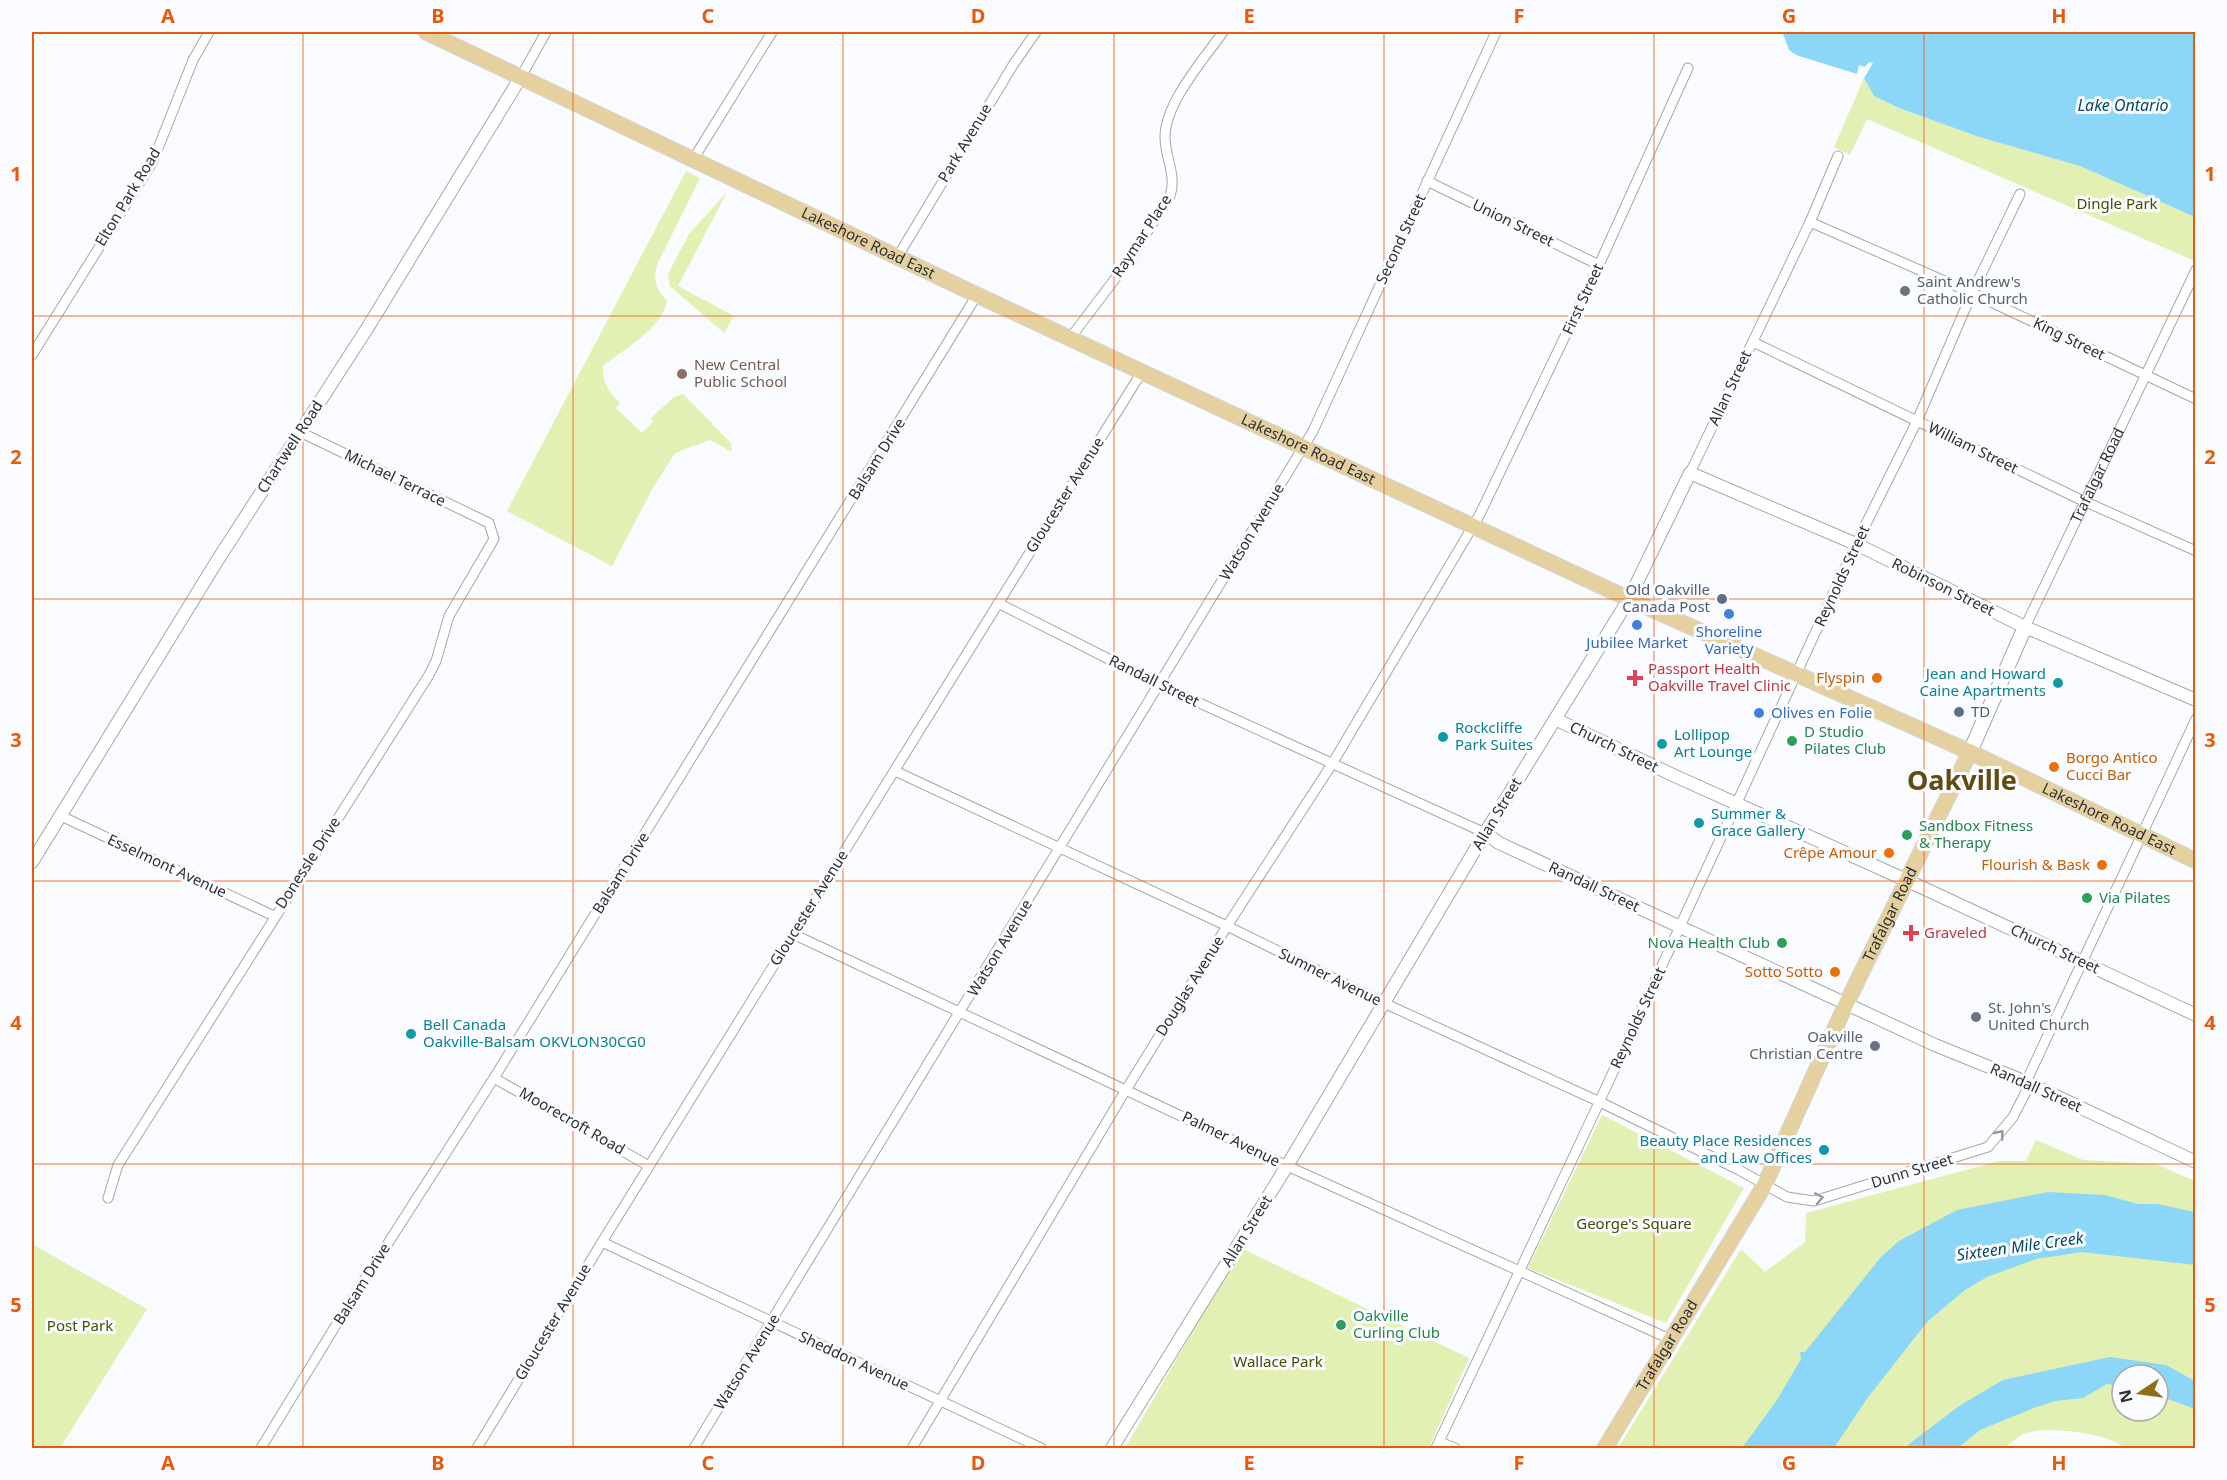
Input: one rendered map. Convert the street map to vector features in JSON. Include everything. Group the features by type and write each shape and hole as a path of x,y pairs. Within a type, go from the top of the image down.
{"main road":[{"name":"Lakeshore Road East","path":"426,32 522,75 977,295 1143,370 1629,599 1970,752 2196,861"},
{"name":"Trafalgar Road","path":"1605,1449 1764,1185 1846,1004 1970,752 2025,627"}],"street":[{"name":"Elton Park Road","path":"32,355 153,160 193,60 209,32"},
{"name":"Chartwell Road","path":"32,862 217,561 522,75 546,32"},
{"path":"694,158 772,32"},
{"name":"Park Avenue","path":"898,256 1013,65 1036,32"},
{"name":"Raymar Place","path":"1071,337 1130,259 1170,196 1174,185 1165,139 1167,119 1223,32"},
{"name":"Second Street","path":"1304,446 1496,32"},
{"name":"First Street","path":"1473,526 1599,265 1688,68"},
{"name":"Allan Street","path":"1112,1449 1386,1004 1485,833 1629,599 1810,222 1838,156"},
{"name":"Union Street","path":"1427,181 1599,265"},
{"name":"Reynolds Street","path":"1438,1445 1600,1102 1856,544 1917,421 1972,293 2020,194"},
{"name":"King Street","path":"1810,222 1972,293 2196,399"},
{"name":"Trafalgar Road","path":"2025,627 2143,375 2196,270"},
{"name":"Balsam Drive","path":"261,1449 347,1307 494,1078 977,295"},
{"name":"William Street","path":"1753,342 2085,502 2196,551"},
{"name":"Gloucester Avenue","path":"477,1449 602,1242 1143,370"},
{"name":"Michael Terrace","path":"300,432 489,523"},
{"name":"Watson Avenue","path":"694,1449 1304,446"},
{"name":"Robinson Street","path":"1690,473 1856,544 2025,627 2196,700"},
{"name":"Donessle Drive","path":"108,1198 118,1165 429,675 436,661 449,616 494,539 489,523"},
{"name":"Douglas Avenue","path":"912,1449 1126,1090 1227,926 1332,764 1473,526"},
{"name":"Randall Street","path":"998,603 1160,685 1485,833 1499,843 1935,1045 2028,1083 2196,1162"},
{"name":"Church Street","path":"1555,719 1736,805 1906,880 2196,1015"},
{"name":"Dunn Street","path":"1764,1185 1786,1197 1814,1201 1988,1148 2013,1117 2081,961 2196,719"},
{"name":"Sumner Avenue","path":"895,771 1227,926 1386,1004 1600,1102 1739,1170 1764,1185"},
{"name":"Esselmont Avenue","path":"61,816 274,916"},
{"name":"Palmer Avenue","path":"793,934 1287,1166 1519,1273 1672,1340"},
{"name":"Moorecroft Road","path":"494,1078 649,1166"},
{"name":"Sheddon Avenue","path":"602,1242 1041,1449"},
{"path":"1438,1445 1455,1449"}],"green space":[{"name":"Dingle Park","path":"1864,78 1874,96 1899,108 1979,137 2080,166 2195,217 2195,261 1867,119 1850,155 1834,147"},
{"path":"686,171 700,178 657,265 656,285 667,301 664,311 658,321 641,338 603,366 604,377 610,391 620,403 616,408 642,433 653,422 651,418 674,397 683,394 731,443 732,452 710,440 675,453 653,488 612,566 507,511"},
{"path":"727,192 678,286 734,316 724,333 670,286 668,274 689,234"},
{"name":"George's Square","path":"1602,1115 1744,1188 1666,1323 1528,1268"},
{"path":"2036,1140 2083,1160 2156,1164 2195,1181 2195,1448 2125,1448 2106,1438 2076,1432 2046,1430 2024,1434 2004,1448 1618,1448 1741,1249 1765,1272 1805,1242 1806,1213 1999,1161 2026,1161"},
{"name":"Post Park","path":"32,1244 147,1309 60,1448 32,1448"},
{"name":"Wallace Park","path":"1241,1248 1469,1358 1429,1448 1125,1448"}],"water":[{"name":"Lake Ontario","path":"1767,32 2195,32 2195,217 2080,166 1979,137 1899,108 1874,96 1864,78 1873,63 1869,62 1865,67 1859,65 1857,74 1796,55 1789,50 1783,34"},
{"name":"Sixteen Mile Creek","path":"2048,1192 2105,1195 2138,1204 2157,1204 2195,1212 2195,1265 2082,1252 2036,1259 1987,1277 1965,1290 1927,1322 1866,1400 1834,1448 1742,1448 1777,1400 1801,1359 1800,1352 1805,1352 1881,1257 1899,1241 1957,1210"},
{"path":"2110,1357 2152,1363 2110,1363 2110,1384 2083,1398 2055,1401 1980,1430 1958,1448 1904,1448 1959,1406 2003,1380"},
{"path":"2170,1367 2195,1381 2195,1409 2170,1400"}],"place":[{"name":"Saint Andrew's Catholic Church","path":"1905,291"},
{"name":"New Central Public School","path":"682,374"},
{"name":"Old Oakville Canada Post","path":"1722,599"},
{"name":"Shoreline Variety","path":"1729,614"},
{"name":"Jubilee Market","path":"1637,625"},
{"name":"Passport Health Oakville Travel Clinic","path":"1635,678"},
{"name":"Flyspin","path":"1877,678"},
{"name":"Jean and Howard Caine Apartments","path":"2058,683"},
{"name":"TD","path":"1959,712"},
{"name":"Olives en Folie","path":"1759,713"},
{"name":"Rockcliffe Park Suites","path":"1443,737"},
{"name":"D Studio Pilates Club","path":"1792,741"},
{"name":"Lollipop Art Lounge","path":"1662,744"},
{"name":"Borgo Antico Cucci Bar","path":"2054,767"},
{"name":"Summer & Grace Gallery","path":"1699,823"},
{"name":"Sandbox Fitness & Therapy","path":"1907,835"},
{"name":"Crêpe Amour","path":"1889,853"},
{"name":"Flourish & Bask","path":"2102,865"},
{"name":"Via Pilates","path":"2087,898"},
{"name":"Graveled","path":"1911,933"},
{"name":"Nova Health Club","path":"1782,943"},
{"name":"Sotto Sotto","path":"1835,972"},
{"name":"St. John's United Church","path":"1976,1017"},
{"name":"Bell Canada Oakville-Balsam OKVLON30CG0","path":"411,1034"},
{"name":"Oakville Christian Centre","path":"1875,1046"},
{"name":"Beauty Place Residences and Law Offices","path":"1824,1150"},
{"name":"Oakville Curling Club","path":"1341,1325"}],"district":[{"name":"Oakville","path":"1962,781"}]}
